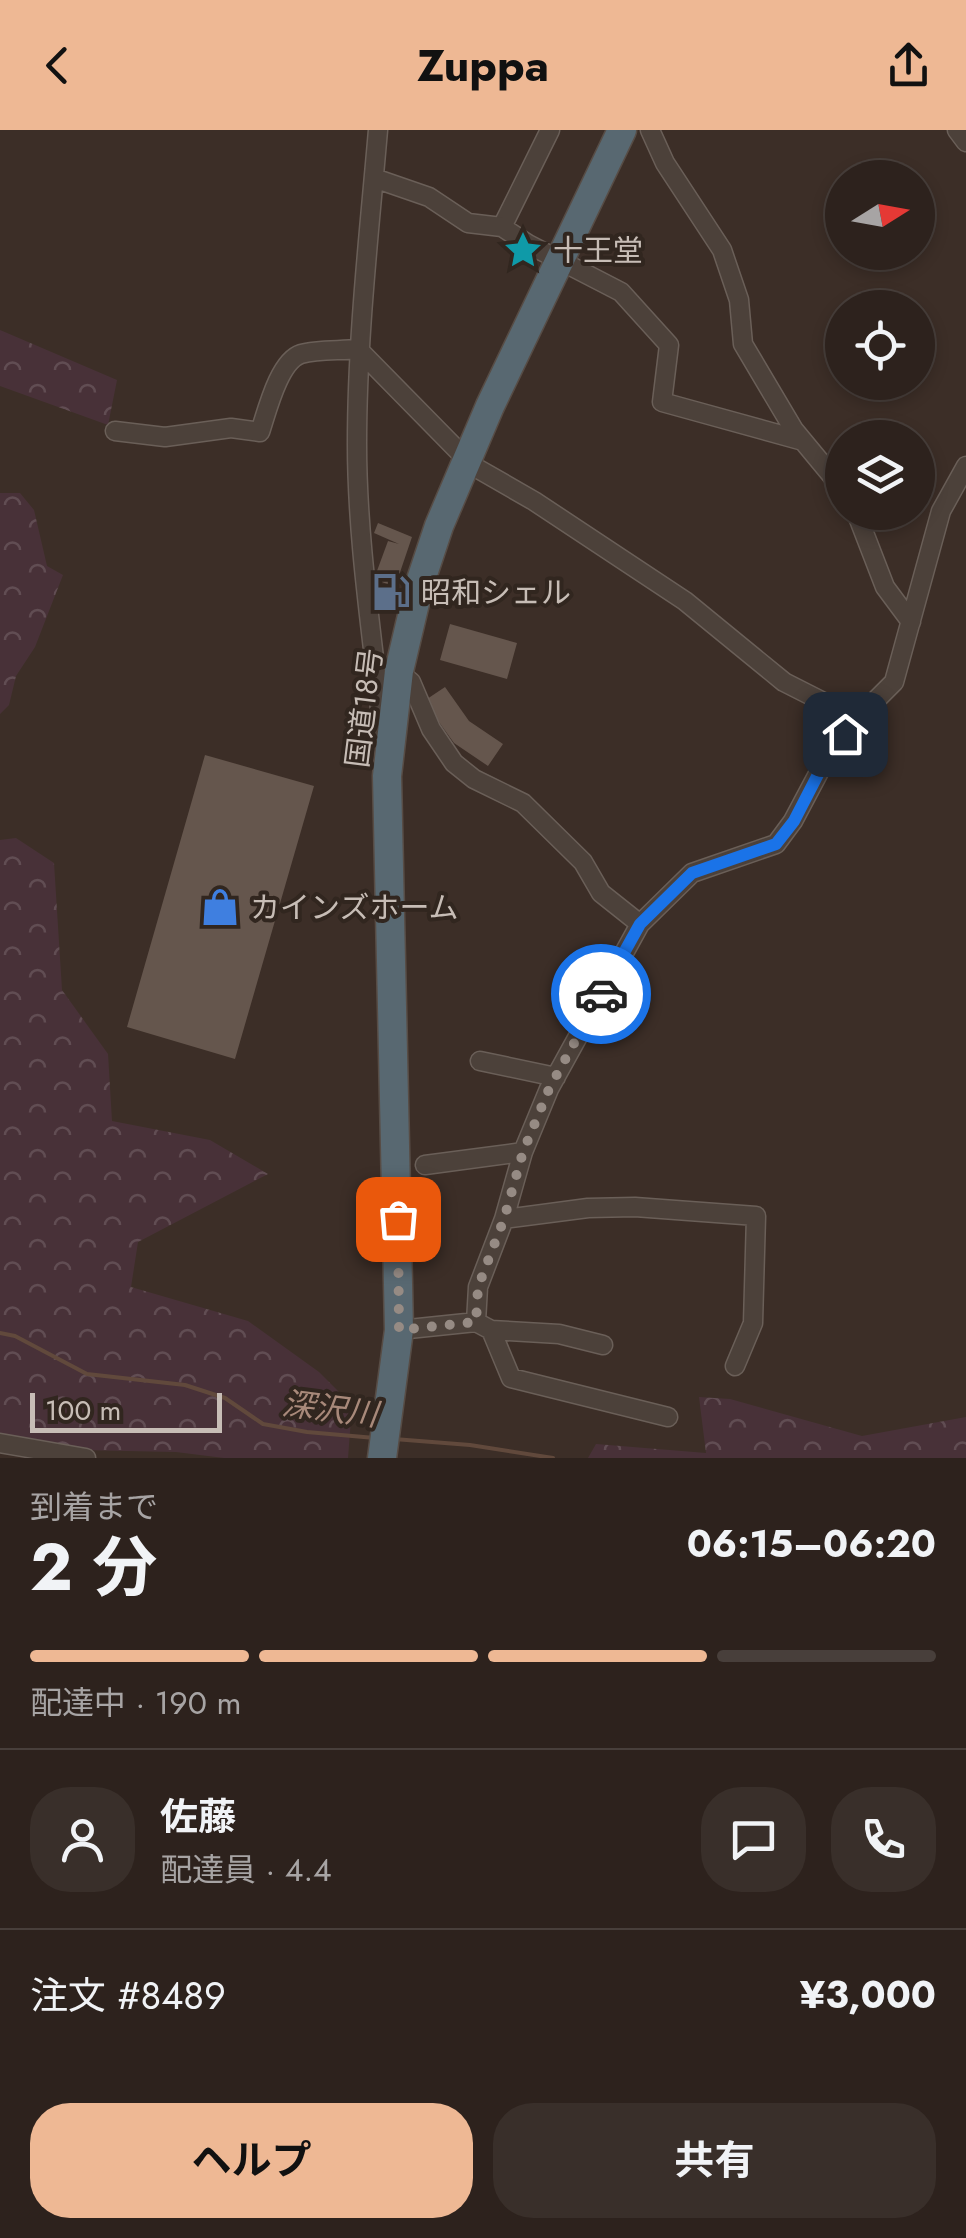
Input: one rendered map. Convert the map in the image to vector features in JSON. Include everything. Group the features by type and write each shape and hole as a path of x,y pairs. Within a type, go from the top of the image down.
{"highway":[{"name":"国道18号","path":"382,1458 399,1334 386,776 399,671 428,556 466,460 622,130"}],"street":[{"path":"378,130 358,350 359,506 382,727 389,740"},
{"path":"502,227 550,130"},
{"path":"650,130 665,163 722,250 739,300 743,344 804,441 825,467"},
{"path":"957,130 966,142"},
{"path":"374,178 429,197 468,222 502,227 621,292 669,345 662,402 804,441"},
{"path":"115,430 166,437 231,428 260,432 289,360 302,353 358,350 466,460 685,600 784,682 857,719"},
{"path":"668,1417 512,1378 483,1326 478,1287 504,1219 523,1152 556,1077 640,924 692,873 776,844 794,821 827,757 894,682 941,512 966,466"},
{"path":"863,530 885,587 911,622"},
{"path":"374,654 411,682 431,729 454,763 474,779 523,803 583,862 601,893 640,924"},
{"path":"480,1061 556,1077"},
{"path":"425,1165 523,1152"},
{"path":"504,1219 588,1208 634,1207 756,1216 754,1323 734,1366"},
{"path":"399,1334 483,1326 560,1334 603,1344"},
{"path":"0,1442 86,1458"}],"green space":[{"path":"0,330 117,380 108,425 0,386"},
{"path":"0,493 20,493 34,510 47,566 63,575 35,647 16,676 9,705 0,714"},
{"path":"16,838 54,863 62,990 108,1054 112,1121 210,1140 268,1174 138,1242 131,1287 248,1321 319,1372 352,1405 348,1458 224,1458 176,1452 79,1450 0,1435 0,840"},
{"path":"699,1397 730,1399 862,1436 966,1417 966,1458 588,1458 596,1444 706,1453"}],"building":[{"path":"378,523 412,537 395,587 374,579 388,541 399,544 374,533"},
{"path":"450,624 517,643 507,679 440,660"},
{"path":"445,687 469,721 503,744 488,766 454,743 424,701"},
{"name":"カインズホーム","path":"205,755 314,786 235,1059 127,1027"}],"waterway":[{"name":"深沢川","path":"0,1333 15,1336 87,1374 185,1385 225,1398 263,1424 375,1438"},
{"name":"深沢川","path":"394,1439 470,1445 553,1458"}],"way so far":[{"path":"398,1219 399,1330 476,1322 478,1287 504,1219 523,1152 549,1089 601,994"}],"place":[{"name":"十王堂","path":"523,250"},
{"name":"昭和シェル","path":"391,592"},
{"name":"カインズホーム","path":"220,907"}],"route":[{"path":"601,994 640,924 692,873 776,844 794,821 827,757 845,734"}]}
